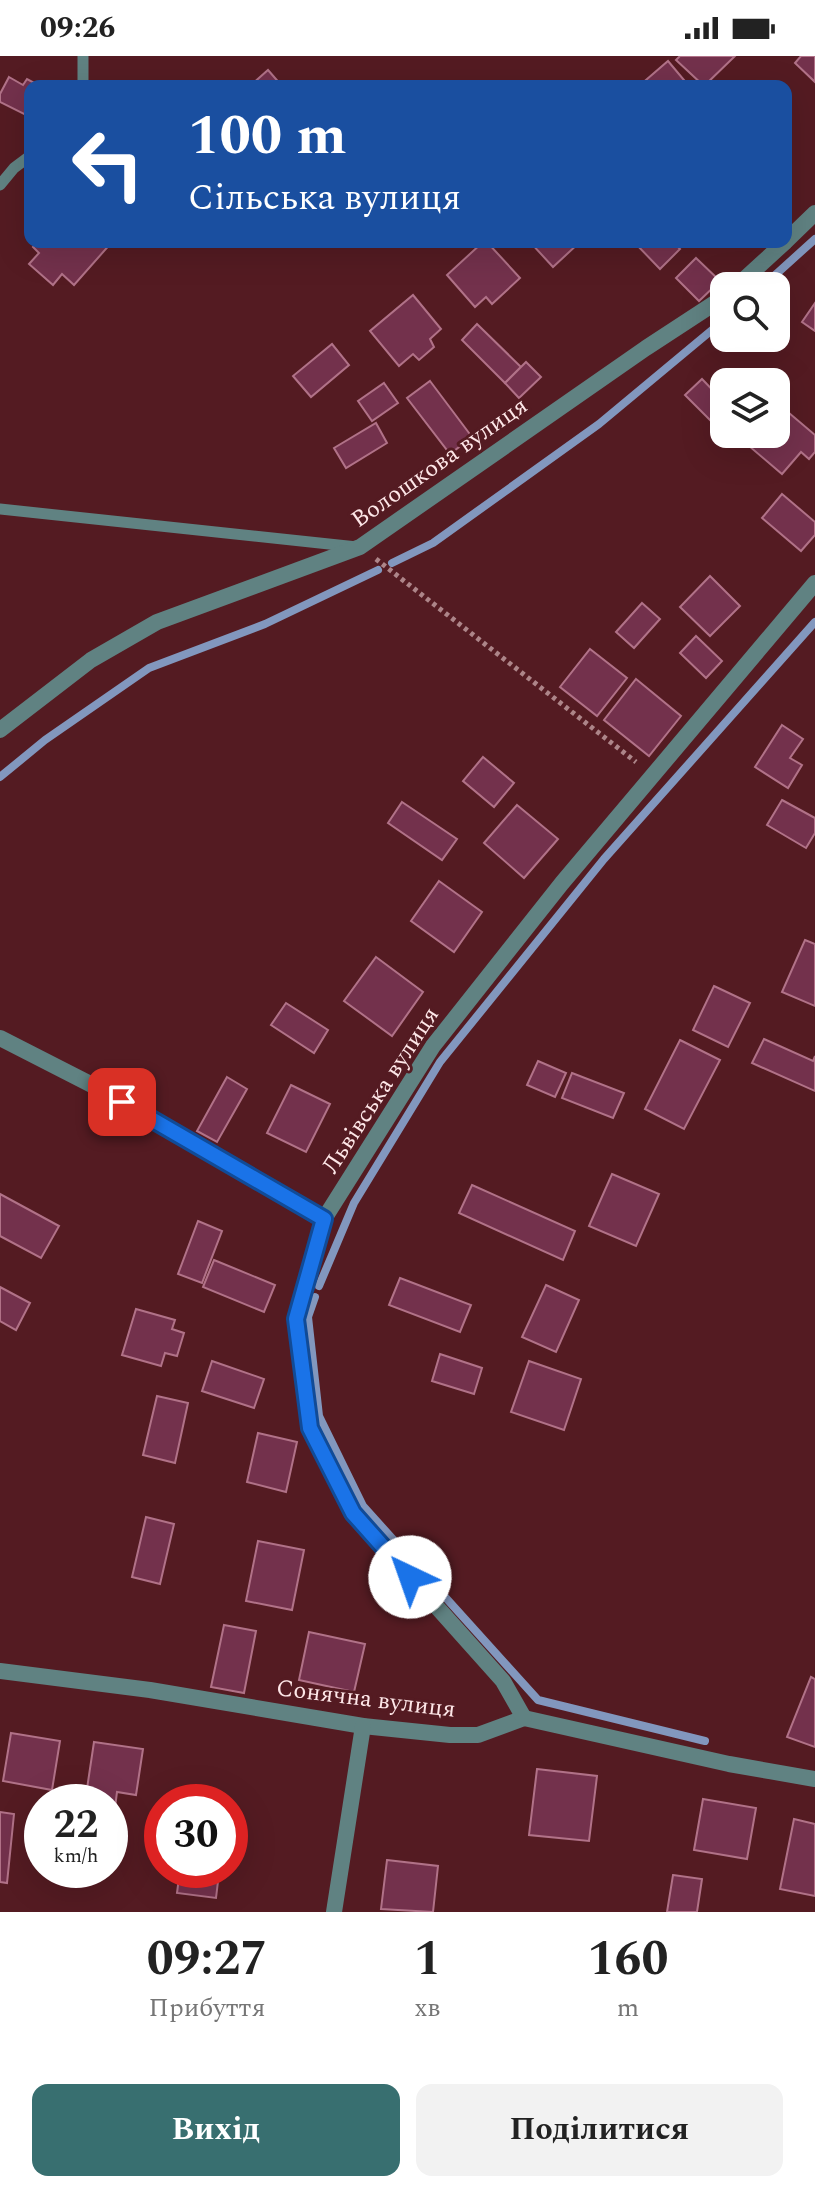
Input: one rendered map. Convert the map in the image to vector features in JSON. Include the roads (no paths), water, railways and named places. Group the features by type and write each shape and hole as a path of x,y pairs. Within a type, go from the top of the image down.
{"street":[{"path":"792,236 815,213"},
{"path":"753,272 779,248"},
{"name":"Волошкова вулиця","path":"0,730 91,660 157,622 360,547 710,306"},
{"name":"Львівська вулиця","path":"524,1718 503,1681 353,1513 310,1428 296,1319 324,1219 433,1046 562,883 815,583"},
{"path":"0,1038 96,1087 324,1219"},
{"name":"Сонячна вулиця","path":"0,1671 150,1690 363,1726 450,1735 478,1735 524,1718"},
{"path":"524,1718 729,1764 815,1779"},
{"path":"334,1912 363,1726"}],"lane":[{"path":"83,56 83,80"},
{"path":"0,185 24,160"},
{"path":"0,509 360,547"}],"waterway":[{"path":"778,272 815,239"},
{"path":"392,563 433,543 599,424 710,332"},
{"path":"0,777 45,740 149,668 265,624 378,570"},
{"path":"319,1286 354,1203 440,1062 604,859 815,622"},
{"path":"315,1297 308,1317 319,1416 363,1506 538,1700 705,1741"}]}
